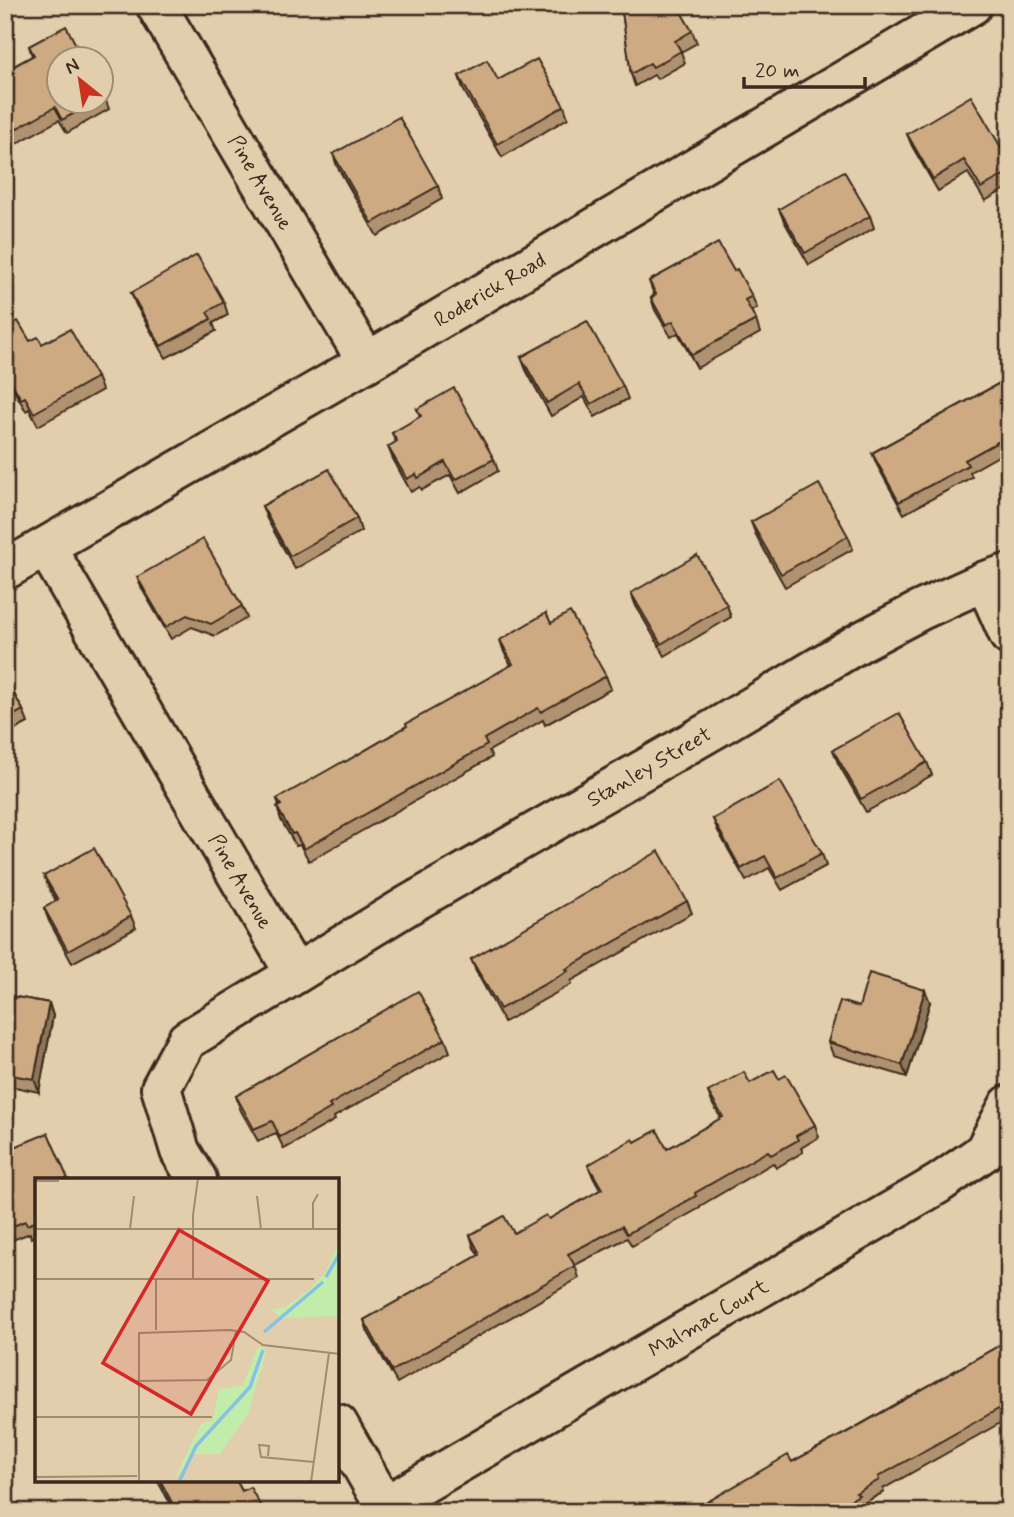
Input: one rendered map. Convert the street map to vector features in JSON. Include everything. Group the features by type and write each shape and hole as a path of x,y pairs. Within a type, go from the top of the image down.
{"street":[{"name":"Pine Avenue","path":"156,5 367,362"},
{"name":"Roderick Road","path":"5,570 367,362 972,5"},
{"name":"Pine Avenue","path":"46,547 295,974"},
{"name":"Stanley Street","path":"295,974 862,641 921,610 997,577"},
{"path":"997,577 1009,635"},
{"path":"196,1178 180,1151 161,1088 187,1040 295,974"},
{"name":"Malmac Court","path":"387,1509 937,1184 984,1152 1009,1105"},
{"path":"340,1427 387,1509"}],"building":[{"path":"621,5 677,5 692,31 675,41 681,51 653,67 650,63 631,74"},
{"path":"66,26 77,46 46,46 46,112 5,135 5,71 34,55 29,46"},
{"path":"537,59 564,106 497,144 459,76 487,60 498,80"},
{"path":"971,96 1009,161 1009,172 981,188 964,160 933,179 907,134"},
{"path":"399,117 438,186 372,223 333,154"},
{"path":"844,171 870,216 805,253 779,209"},
{"path":"718,243 752,296 745,300 756,320 692,355 673,321 666,325 651,298 656,294 649,281"},
{"path":"197,255 224,302 207,312 211,319 161,346 131,293"},
{"path":"18,321 30,341 38,337 42,344 70,329 97,377 34,413 25,397 21,399 5,371 5,328"},
{"path":"587,321 623,386 591,404 579,384 547,403 521,357"},
{"path":"1009,378 1009,436 965,460 968,465 899,502 872,453"},
{"path":"454,388 494,459 455,480 445,462 418,478 416,474 407,479 388,447 397,441 392,433 421,416 417,409"},
{"path":"329,469 357,518 290,556 262,506"},
{"path":"819,484 848,536 781,574 751,522"},
{"path":"203,539 242,606 211,624 187,615 166,627 137,577"},
{"path":"697,555 727,605 661,644 631,593"},
{"path":"570,612 606,676 541,712 538,708 484,739 487,745 304,849 277,807 281,805 277,799 513,664 500,640 546,613 551,623"},
{"path":"5,678 23,710 5,720"},
{"path":"899,713 927,762 861,799 833,750"},
{"path":"780,781 822,853 777,878 765,856 741,869 713,819"},
{"path":"94,848 131,916 68,951 44,908 58,900 44,876"},
{"path":"659,851 687,901 500,1009 471,959"},
{"path":"869,973 925,990 902,1065 828,1042 840,1001 859,1007"},
{"path":"418,991 445,1039 329,1105 331,1108 280,1137 272,1121 254,1129 236,1096"},
{"path":"5,995 49,1003 34,1079 5,1074"},
{"path":"774,1070 779,1079 786,1075 815,1125 796,1136 798,1140 771,1155 768,1151 695,1193 696,1196 627,1234 622,1226 568,1254 575,1266 392,1371 364,1320 479,1255 470,1235 504,1216 514,1233 546,1215 549,1219 602,1189 588,1165 633,1139 635,1142 657,1130 667,1149 723,1117 708,1092 744,1072 750,1083"},
{"path":"48,1133 68,1178 35,1178 35,1222 27,1225 25,1221 6,1229 5,1188 9,1186 5,1176 5,1151"},
{"path":"1009,1340 1009,1403 878,1477 879,1480 856,1493 859,1495 830,1512 699,1512 697,1508 788,1455 792,1462"},
{"path":"161,1482 237,1482 242,1491 250,1487 264,1512 177,1512"}]}
